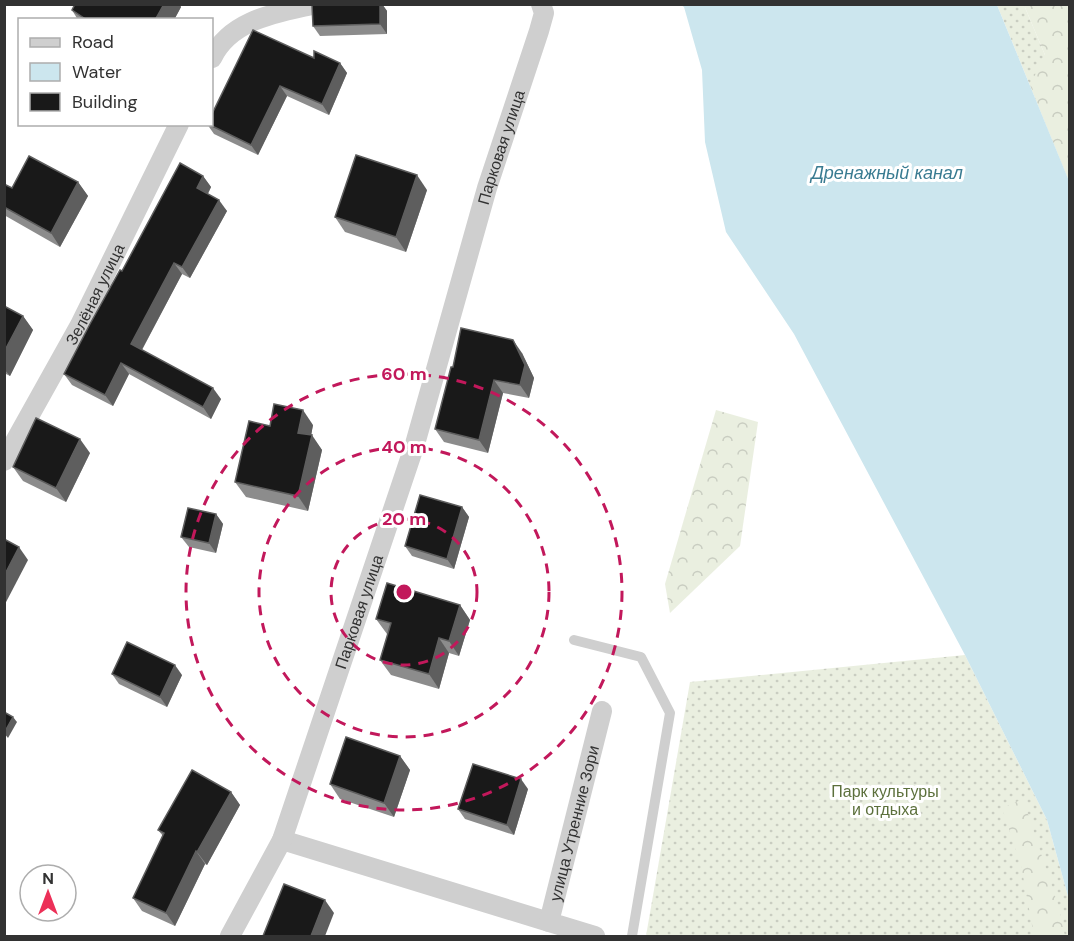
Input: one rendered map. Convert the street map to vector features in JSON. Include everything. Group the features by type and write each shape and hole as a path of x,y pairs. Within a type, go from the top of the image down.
{"street":[{"path":"213,56 217,48 237,28 279,13 316,4"},
{"name":"Парковая улица","path":"230,936 282,840 415,444 487,188 544,13 541,4"},
{"name":"Зелёная улица","path":"4,461 80,325 178,126"},
{"name":"улица Утренние Зори","path":"595,936 549,922 602,711"},
{"path":"282,840 549,922"}],"lane":[{"path":"574,640 641,657 670,713 632,936"}],"green space":[{"path":"997,5 1024,5 1045,55 1069,181"},
{"path":"1024,5 1069,5 1069,181 1030,85 1045,55"},
{"path":"716,410 758,422 740,546 670,613 665,584"},
{"name":"Парк культуры и отдыха","path":"965,655 1047,820 1069,900 1069,936 646,936 690,682"},
{"path":"1023,799 1059,908 1065,936 1034,936 1021,865 1002,808"}],"water":[{"name":"Дренажный канал","path":"681,5 997,5 1069,181 1069,900 1047,820 965,655 794,334 726,232 705,142 702,70 684,7"}],"building":[{"path":"75,4 164,4 156,18 84,18 72,10"},
{"path":"380,4 380,24 313,26 312,5"},
{"path":"253,30 314,58 314,51 340,63 322,104 280,86 251,145 212,126 213,112"},
{"path":"356,155 417,175 396,237 335,217"},
{"path":"29,156 78,182 51,233 4,207 4,184 12,188"},
{"path":"180,163 203,176 197,188 219,200 182,267 174,263 131,344 213,388 203,407 121,363 105,395 64,374"},
{"path":"4,306 23,316 4,352"},
{"path":"461,328 513,340 525,365 520,385 494,380 479,440 435,429 451,367 453,367"},
{"path":"274,404 303,410 298,433 312,435 298,496 235,482 249,421 270,426"},
{"path":"36,418 80,439 56,488 13,467"},
{"path":"420,495 462,507 447,559 405,546"},
{"path":"188,508 216,514 209,543 181,537"},
{"path":"4,539 19,547 4,576"},
{"path":"387,583 460,605 449,641 439,638 429,674 380,660 391,623 376,619"},
{"path":"127,642 175,665 160,697 112,674"},
{"path":"4,712 13,717 4,733"},
{"path":"346,737 400,756 384,803 330,784"},
{"path":"473,764 521,779 507,825 458,809"},
{"path":"192,770 231,792 196,851 166,913 133,898 164,833 158,830"},
{"path":"284,884 325,900 311,936 263,936"}]}
